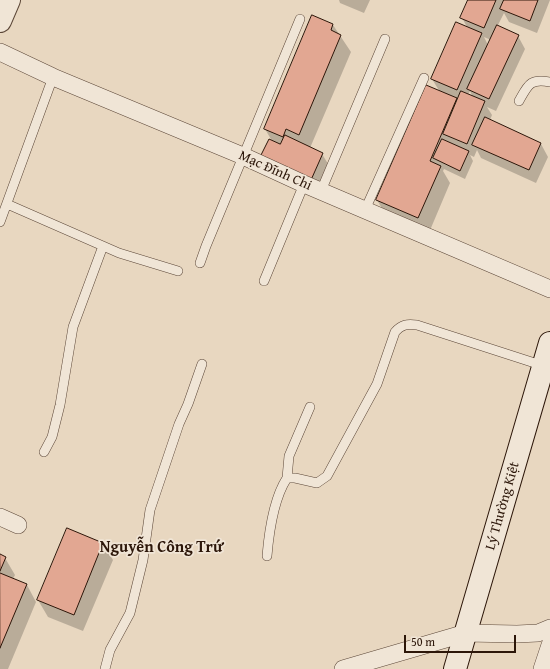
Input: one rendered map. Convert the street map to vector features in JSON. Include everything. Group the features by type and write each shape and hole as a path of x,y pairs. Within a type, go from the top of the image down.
{"main road":[{"path":"0,21 9,0"},
{"name":"Lý Thường Kiệt","path":"454,669 466,633 550,343"}],"street":[{"name":"Mạc Đĩnh Chi","path":"0,52 550,289"},
{"path":"0,518 18,525"},
{"path":"343,669 466,633 538,633 550,628"},
{"path":"542,669 550,645"}],"lane":[{"path":"200,262 300,19"},
{"path":"321,191 385,39"},
{"path":"0,222 53,76"},
{"path":"364,210 424,78"},
{"path":"519,101 528,85 532,82 541,80 550,82"},
{"path":"264,281 304,184"},
{"path":"7,204 136,259 178,271"},
{"path":"44,452 52,437 60,405 73,327 103,246"},
{"path":"287,478 295,478 317,483 327,476 377,384 395,332 400,326 407,324 417,325 544,366"},
{"path":"105,669 110,650 130,613 144,560 150,510 179,424 188,404 202,364"},
{"path":"267,556 268,542 275,506 283,484 287,478 289,456 310,407"}],"building":[{"path":"468,0 496,0 484,28 460,18"},
{"path":"504,0 538,0 530,21 500,9"},
{"path":"312,15 333,24 331,30 341,35 299,135 286,129 283,137 264,129"},
{"path":"456,22 482,33 457,90 431,79"},
{"path":"497,25 519,35 489,99 467,89"},
{"path":"426,85 457,98 430,161 441,166 418,218 376,200"},
{"path":"461,91 485,101 467,144 443,134"},
{"path":"485,117 541,143 529,170 472,145"},
{"path":"285,135 323,153 311,180 260,157 269,139 280,144"},
{"path":"442,139 469,151 460,171 433,158"},
{"path":"67,528 103,543 74,615 37,600"},
{"path":"0,554 6,557 0,571"},
{"path":"0,573 27,584 0,648"}],"district":[{"name":"Nguyễn Công Trứ","path":"162,548"}]}
